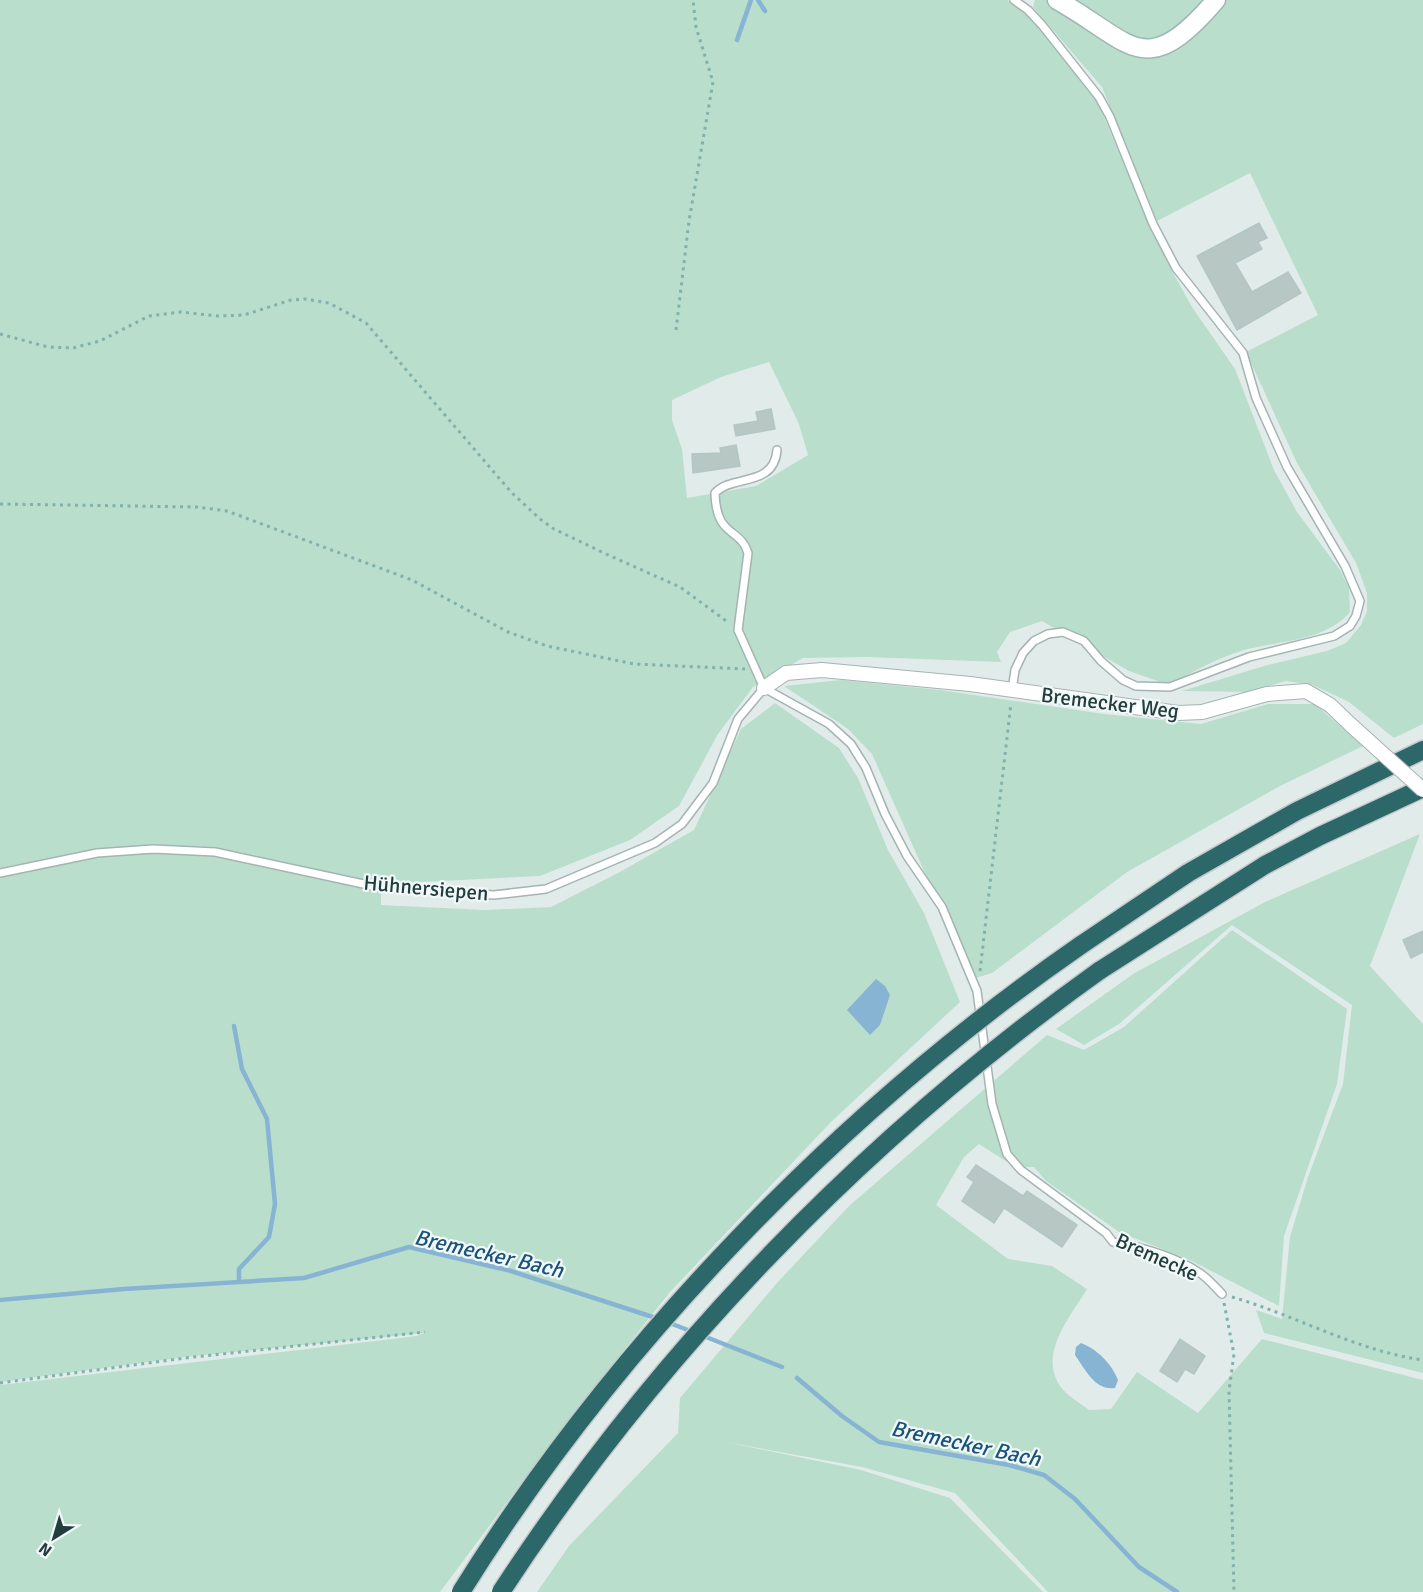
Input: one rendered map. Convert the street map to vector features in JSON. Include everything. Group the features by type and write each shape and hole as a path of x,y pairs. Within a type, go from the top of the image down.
{"highway":[{"path":"461,1592 557,1454 629,1362 713,1267 802,1176 896,1088 981,1018 1081,945 1198,867 1298,811 1423,750"},
{"path":"501,1592 534,1541 605,1444 682,1350 763,1261 849,1177 940,1097 1031,1022 1099,971 1265,865 1320,836 1423,789"}],"main road":[{"path":"1057,0 1126,45 1149,49 1172,42 1185,34 1216,0"}],"street":[{"name":"Bremecker Weg","path":"764,688 786,673 822,670 1012,690 1178,712 1202,712 1268,694 1306,691 1330,705 1423,789"}],"lane":[{"path":"1012,690 1016,670 1023,653 1034,641 1048,634 1063,632 1084,641 1101,661 1123,680 1137,686 1170,687 1249,657 1334,636 1350,626 1356,616 1359,601 1345,566 1287,467 1257,398 1243,353 1176,268 1153,224 1110,117 1099,97 1042,25 1028,10 1014,0"},
{"path":"777,450 776,458 770,469 750,481 720,487 715,493 719,520 743,543 748,553 738,630 764,688 829,724 851,744 866,768 885,814 907,856 942,907 978,991"},
{"name":"Hühnersiepen","path":"0,873 97,853 153,849 225,854 382,888 494,895 546,889 655,843 682,824 712,783 738,719 764,688"},
{"name":"Bremecke","path":"978,991 992,1104 1007,1154 1021,1170 1106,1233 1113,1242 1131,1245 1181,1263 1199,1272 1222,1294"}],"path":[{"path":"675,330 689,221 713,82 696,27 693,0"},
{"path":"0,334 48,346 73,348 100,341 149,315 182,312 218,316 244,315 291,300 305,298 329,303 366,323 511,492 540,519 606,554 680,587 738,630"},
{"path":"0,504 197,507 227,512 412,580 508,632 547,646 634,664 679,668 715,666 757,670"},
{"path":"978,991 1012,690"},
{"path":"1234,1592 1229,1390 1234,1354 1222,1294 1267,1307 1374,1349 1423,1360"},
{"path":"0,1383 185,1358 425,1332"}],"green space":[{"path":"0,0 1007,0 1027,14 1096,98 1149,224 1172,271 1192,307 1235,369 1274,470 1297,512 1340,570 1349,588 1350,612 1328,629 1301,638 1234,653 1169,685 1129,671 1042,621 1010,632 997,652 1001,662 866,657 803,658 753,687 718,734 679,806 630,840 540,876 381,884 381,905 485,910 551,907 618,873 694,830 741,729 775,703 839,748 858,778 888,850 924,913 960,1002 831,1122 670,1292 575,1411 440,1592 0,1592 0,1385 417,1336 424,1333 185,1357 0,1382","holes":["769,362 799,424 808,455 756,486 687,498 682,449 672,420 672,400 721,377"]},
{"path":"1035,0 1423,0 1423,724 1394,738 1349,702 1313,685 1286,681 1248,692 1182,691 1264,666 1327,651 1346,643 1361,625 1367,611 1367,593 1356,563 1297,463 1246,352 1318,315 1250,173 1157,221 1102,87 1033,7"},
{"path":"841,680 940,690 1104,714 1201,724 1268,704 1315,704 1363,746 1280,786 1127,872 992,973 972,979 872,754 848,729 784,686"},
{"path":"1420,834 1370,966 1423,1024 1423,1373 1264,1333 1256,1310 1282,1319 1290,1237 1308,1177 1343,1084 1352,1005 1232,925 1119,1024 1084,1045 1056,1029 1133,974 1265,902"},
{"path":"1232,930 1347,1009 1337,1084 1284,1236 1279,1306 1190,1260 1119,1232 1046,1181 1034,1167 1015,1167 979,1144 964,1157 936,1205 1008,1259 1052,1266 1087,1289 1059,1335 1053,1361 1054,1373 1060,1386 1069,1396 1089,1410 1111,1409 1137,1372 1198,1413 1262,1339 1423,1380 1423,1592 1048,1592 955,1493 862,1467 725,1442 861,1470 950,1498 1043,1592 537,1592 569,1546 678,1433 680,1398 776,1284 849,1206 1047,1035 1084,1050 1124,1027"}],"water":[{"path":"876,979 885,986 890,995 880,1025 870,1035 847,1010"},
{"path":"1081,1343 1093,1349 1108,1363 1118,1380 1115,1388 1096,1383 1087,1372 1075,1355 1076,1347"}],"building":[{"path":"1259,223 1267,238 1258,242 1262,249 1235,263 1252,292 1288,272 1301,293 1237,330 1197,256"},
{"path":"771,409 775,429 736,436 734,425 758,421 756,412"},
{"path":"736,445 740,466 693,473 692,454 721,453 720,448"},
{"path":"1423,931 1423,952 1411,958 1403,940"},
{"path":"976,1165 1023,1196 1027,1191 1077,1225 1062,1247 1004,1208 994,1223 962,1201 974,1182 967,1177"},
{"path":"1180,1339 1205,1356 1194,1374 1185,1369 1177,1382 1160,1371"}],"waterway":[{"path":"737,40 751,0"},
{"path":"758,0 765,11"},
{"path":"234,1026 242,1069 267,1119 275,1204 269,1237 239,1269 239,1282"},
{"name":"Bremecker Bach","path":"0,1300 124,1289 304,1278 409,1247 511,1271 659,1319"},
{"name":"Bremecker Bach","path":"667,1322 693,1332"},
{"name":"Bremecker Bach","path":"701,1335 782,1367"},
{"name":"Bremecker Bach","path":"797,1378 842,1416 879,1442 1009,1465 1044,1475 1075,1499 1139,1567 1177,1592"}]}
